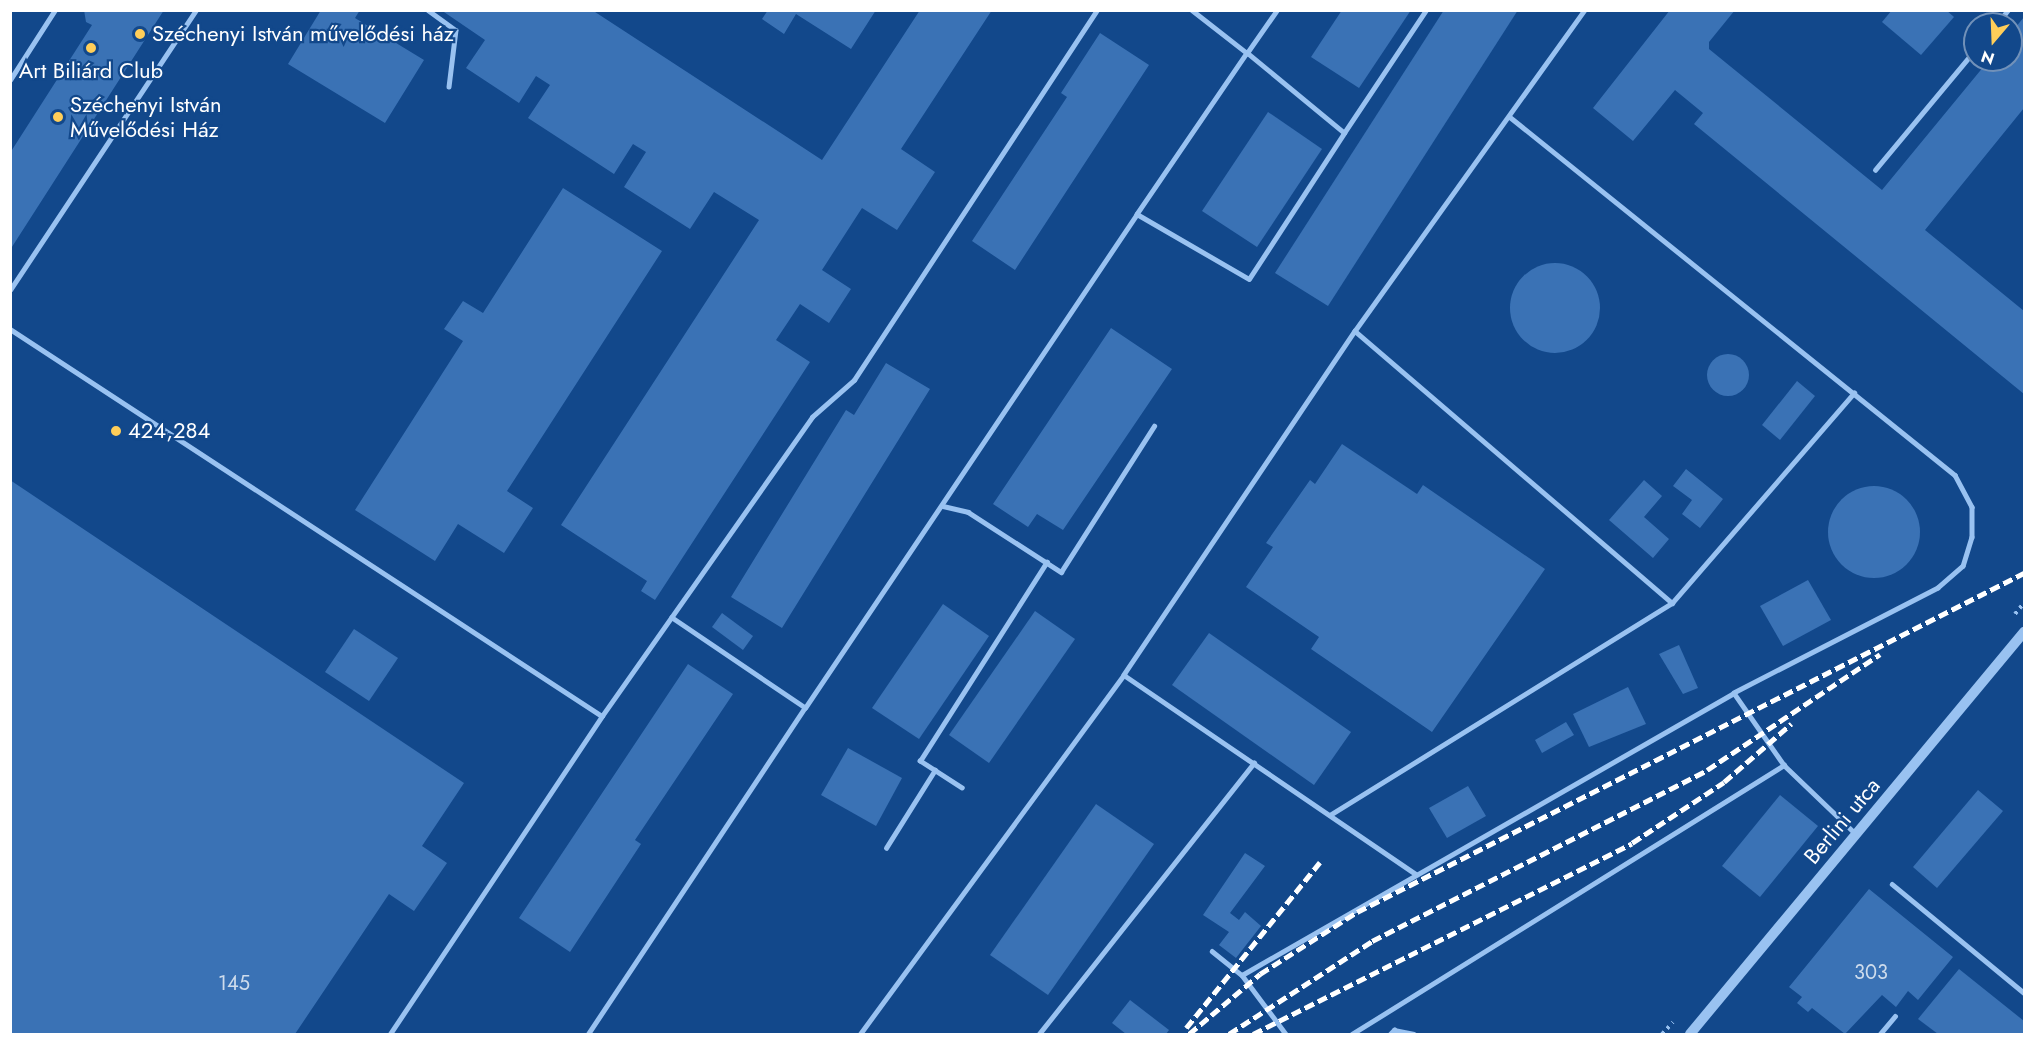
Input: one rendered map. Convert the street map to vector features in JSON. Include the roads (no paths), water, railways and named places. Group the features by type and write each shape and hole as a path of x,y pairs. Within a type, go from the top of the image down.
{"street":[{"name":"Berlini utca","path":"1690,1035 2025,632"}],"lane":[{"path":"10,80 55,10"},
{"path":"10,290 196,10"},
{"path":"428,10 456,30 449,87"},
{"path":"390,1035 602,716 812,417 854,380 1097,10"},
{"path":"1192,10 1247,52 1344,133"},
{"path":"588,1035 1137,214 1277,10"},
{"path":"1137,214 1249,279 1426,10"},
{"path":"860,1035 1124,675 1356,331 1585,10"},
{"path":"1875,170 1963,64"},
{"path":"1242,975 1734,693 1938,588 1963,566 1972,537 1972,507 1955,475 1510,117"},
{"path":"10,329 602,716"},
{"path":"1356,331 1672,603"},
{"path":"1330,815 1672,603 1854,393"},
{"path":"943,506 968,512 1061,572 1154,426"},
{"path":"962,788 920,761 1047,562"},
{"path":"672,618 806,708"},
{"path":"1124,675 1416,874"},
{"path":"1734,693 1784,765 1857,834"},
{"path":"1039,1035 1254,763"},
{"path":"1352,1035 1784,765"},
{"path":"886,848 935,771"},
{"path":"1892,885 2025,993"},
{"path":"1212,951 1242,975 1286,1035"},
{"path":"1880,1035 1896,1016"},
{"path":"1390,1035 1394,1030 1414,1035"}],"railway":[{"path":"1189,1034 1260,974 1357,912 2024,573"},
{"path":"1229,1034 1372,941 1707,770 1880,654"},
{"path":"1253,1034 1632,843 1724,782 1791,724"},
{"path":"1186,1028 1320,862"}],"place":[{"name":"Széchenyi István művelődési ház","path":"140,34"},
{"name":"Art Biliárd Club","path":"91,48"},
{"name":"Széchenyi István Művelődési Ház","path":"58,117"},
{"name":"424,284","path":"116,431"}]}
